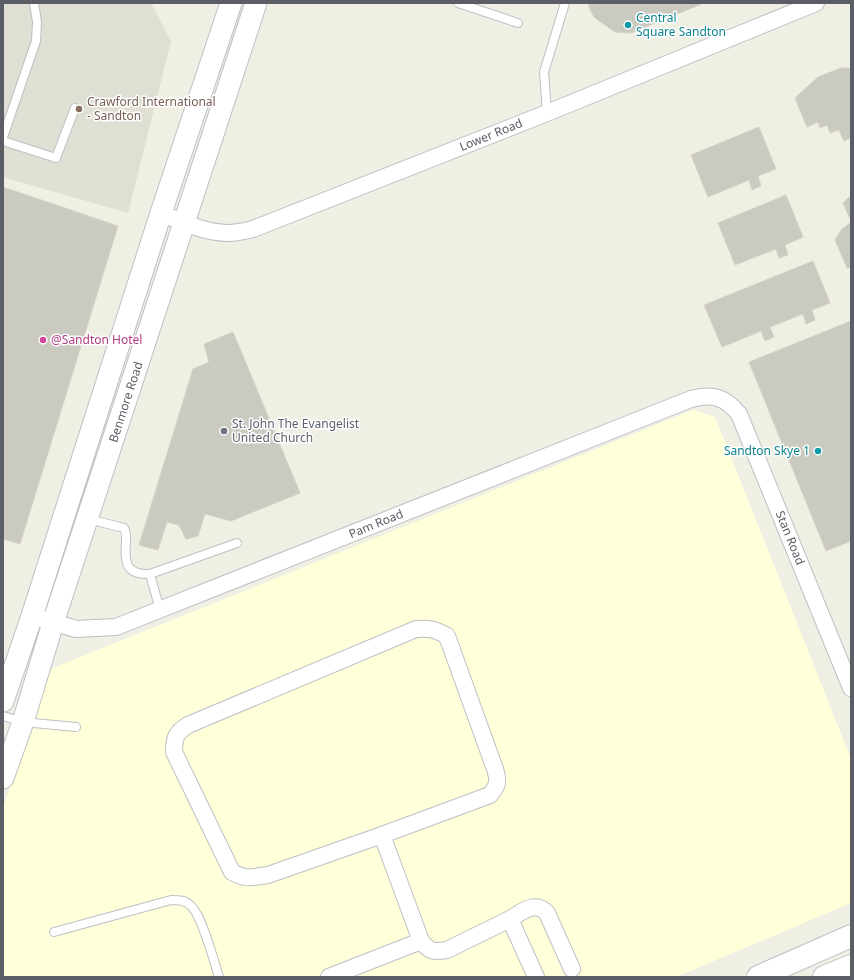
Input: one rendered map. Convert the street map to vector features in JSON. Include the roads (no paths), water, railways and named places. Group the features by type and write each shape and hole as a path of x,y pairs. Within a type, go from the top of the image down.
{"main road":[{"path":"758,977 851,936"},
{"path":"824,977 851,966"}],"street":[{"name":"Benmore Road","path":"3,701 231,3"},
{"name":"Benmore Road","path":"3,778 23,722 53,623 256,3"},
{"name":"Lower Road","path":"161,214 205,229 228,233 253,229 547,113 816,3"},
{"name":"Pam Road","path":"32,616 76,629 116,627 691,399 709,396 718,397"},
{"name":"Stan Road","path":"718,397 726,401 739,414 851,688"},
{"path":"428,628 438,630 446,636 495,769 498,779 496,787 490,795 382,835 268,875 241,877 232,872 174,752 174,740 178,731 188,725 416,629 428,628"},
{"path":"382,835 421,941 428,949 436,951 447,950 510,919 528,908 539,907 544,909 547,913 572,969"},
{"path":"510,919 536,977"},
{"path":"329,977 421,941"}],"lane":[{"path":"3,137 36,41 37,22 34,3"},
{"path":"458,3 518,23"},
{"path":"547,113 544,72 565,3"},
{"path":"3,141 56,158 75,108"},
{"path":"88,518 124,528 126,531 125,551 127,564 130,569 139,575 150,574 237,543"},
{"path":"150,574 160,610"},
{"path":"3,716 23,722 76,727"},
{"path":"54,932 171,900 181,900 191,906 200,919 219,977"}],"place":[{"name":"Central Square Sandton","path":"628,25"},
{"name":"Crawford International - Sandton","path":"79,109"},
{"name":"@Sandton Hotel","path":"43,340"},
{"name":"St. John The Evangelist United Church","path":"224,431"},
{"name":"Sandton Skye 1","path":"818,451"}]}
